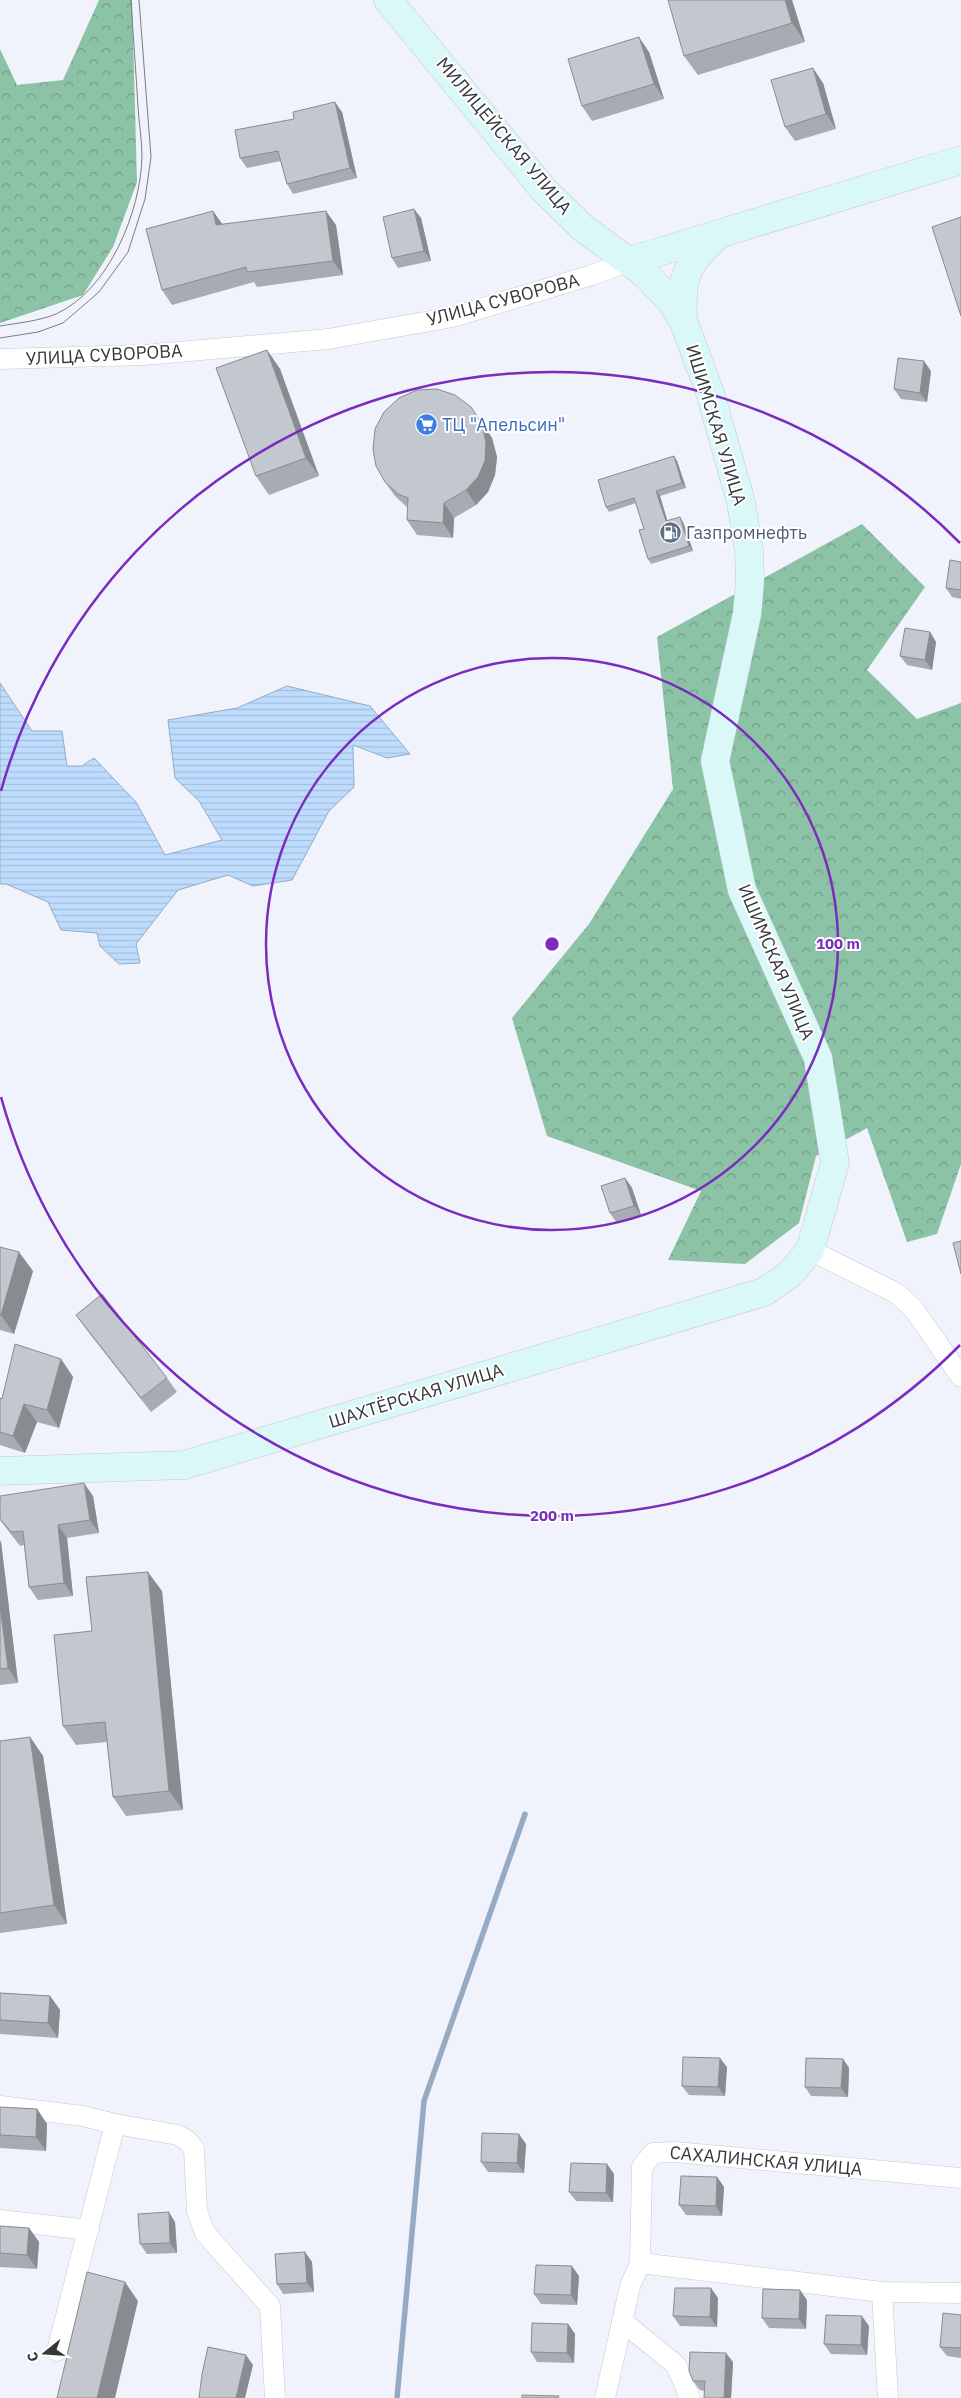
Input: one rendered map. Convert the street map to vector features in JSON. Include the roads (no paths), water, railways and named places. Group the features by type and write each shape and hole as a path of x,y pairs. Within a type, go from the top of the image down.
{"main road":[{"name":"МИЛИЦЕЙСКАЯ УЛИЦА","path":"388,0 544,190 583,228 630,262"},
{"name":"УЛИЦА СУВОРОВА","path":"630,262 961,160"},
{"path":"683,320 682,296 686,273 696,255 719,234"},
{"name":"ИШИМСКАЯ УЛИЦА","path":"630,262 658,285 683,320 710,393 741,502 749,551 750,580 747,614 715,761 742,890 818,1058 835,1163 810,1250"},
{"name":"ШАХТЁРСКАЯ УЛИЦА","path":"0,1471 184,1465 764,1292 790,1274 810,1250"}],"street":[{"name":"УЛИЦА СУВОРОВА","path":"0,359 144,355 328,338 453,317 630,262"},
{"path":"810,1250 896,1293 913,1308 961,1378"},
{"path":"0,2106 83,2116 115,2124 178,2135 188,2141 194,2149 197,2211 206,2233 270,2306 275,2398"},
{"path":"57,2351 115,2124"},
{"name":"САХАЛИНСКАЯ УЛИЦА","path":"640,2263 642,2167 653,2153 675,2152 961,2178"},
{"path":"0,2220 89,2230"},
{"path":"605,2398 630,2286 640,2263 882,2292 961,2293"},
{"path":"882,2292 888,2398"},
{"path":"622,2321 676,2366 690,2398"}],"water":[{"path":"0,683 32,731 62,731 67,766 82,766 94,758 136,802 165,855 222,840 199,801 175,778 168,720 237,708 287,686 370,706 410,754 387,758 353,745 354,787 329,811 292,880 253,886 228,875 178,890 136,944 140,963 119,964 100,946 97,933 61,930 48,902 6,884 0,884"}],"waterway":[{"path":"397,2398 424,2101 525,1814"}],"tram line":[{"path":"0,326 28,322 56,314 75,303 92,287 106,268 128,224 136,201 142,156 131,0"},
{"path":"0,338 38,332 63,323 99,292 128,252 145,199 151,157 139,0"}],"place":[{"name":"ТЦ \"Апельсин\"","path":"426,425"},
{"name":"Газпромнефть","path":"670,533"}]}
